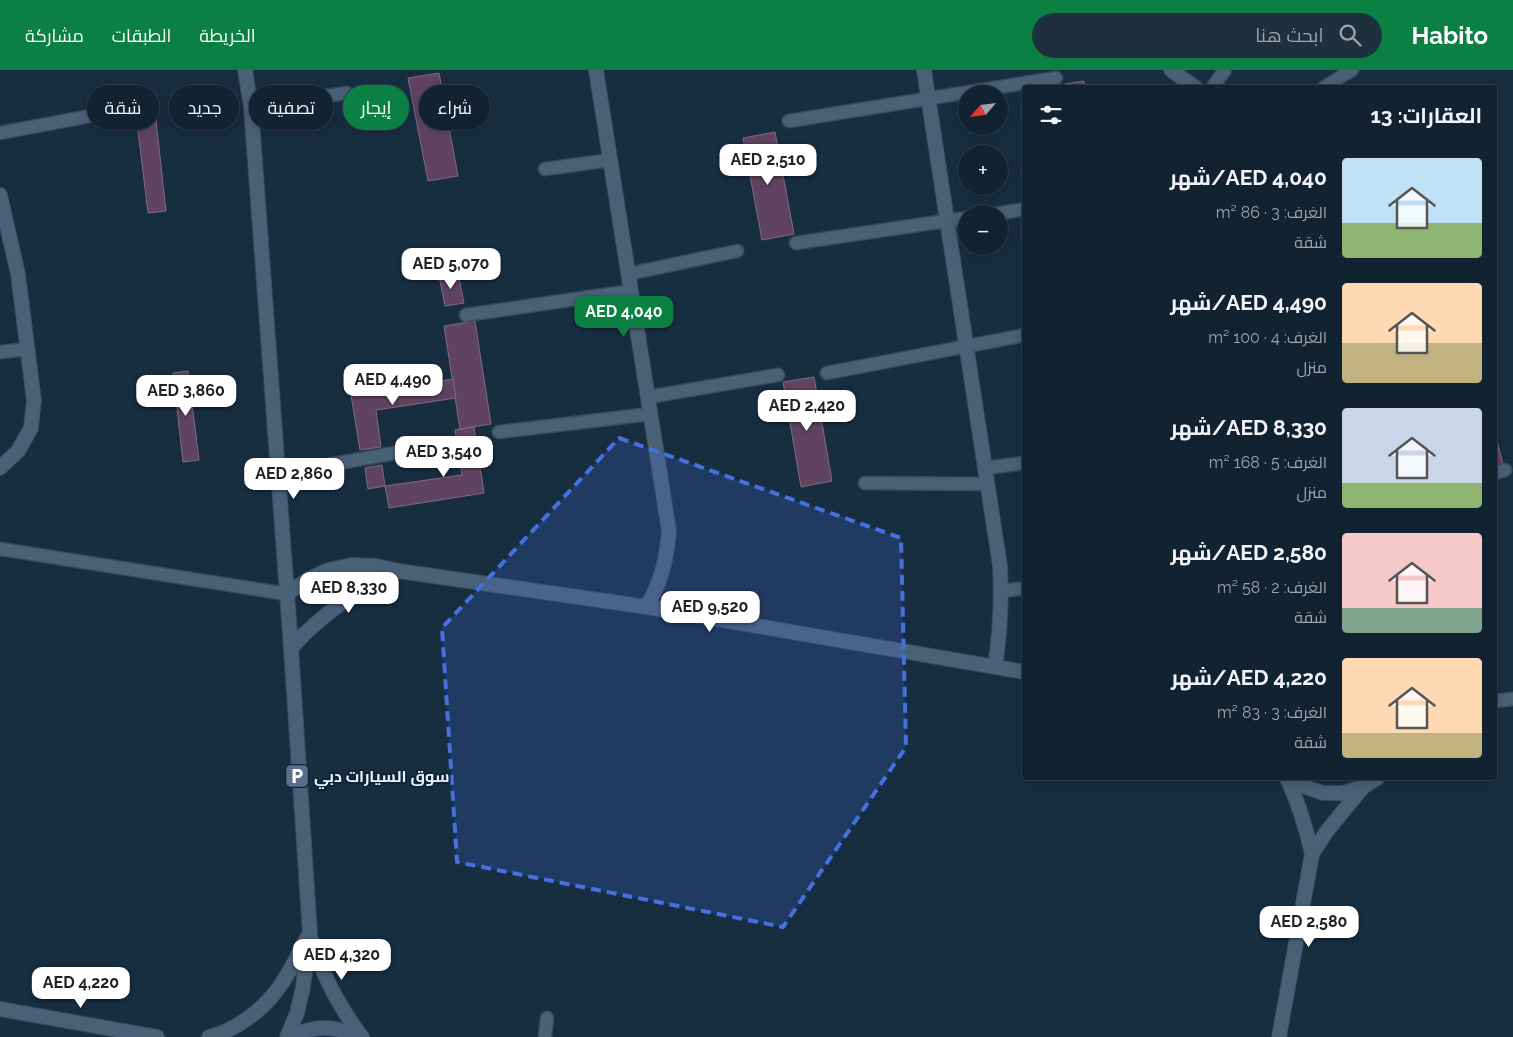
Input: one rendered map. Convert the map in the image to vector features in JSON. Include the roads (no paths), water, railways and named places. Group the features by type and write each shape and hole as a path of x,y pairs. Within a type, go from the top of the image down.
{"street":[{"path":"245,70 249,100"},
{"path":"596,70 669,531 666,558 659,583 647,607"},
{"path":"924,70 1000,566 1002,617 995,667"},
{"path":"1171,70 1192,85"},
{"path":"252,130 291,648 310,933 303,987 297,1013 288,1037"},
{"path":"0,468 18,451 31,428 34,401 18,274 1,199"},
{"path":"287,594 307,580 328,570 352,565 376,566 399,571 647,607 1022,672"},
{"path":"291,648 306,631 340,603 378,580 399,571"},
{"path":"1290,780 1303,818 1312,854"},
{"path":"1292,780 1322,793 1343,793 1363,787"},
{"path":"1279,1037 1312,854 1327,830 1363,787 1373,780"},
{"path":"208,1037 238,1025 261,1008 280,986 310,933"},
{"path":"310,933 319,964 332,993 348,1020 362,1037"},
{"path":"0,1010 157,1037"},
{"path":"288,1037 306,1030 328,1028 349,1033 355,1037"}],"lane":[{"path":"1214,85 1225,70"},
{"path":"1328,85 1352,70"},
{"path":"789,121 1056,78"},
{"path":"0,133 87,117"},
{"path":"544,169 610,160"},
{"path":"1008,212 1022,210"},
{"path":"796,243 958,219"},
{"path":"628,274 737,251"},
{"path":"466,315 631,291"},
{"path":"827,373 1022,336"},
{"path":"0,352 28,349"},
{"path":"648,398 778,375"},
{"path":"499,432 650,414"},
{"path":"278,474 406,451"},
{"path":"986,468 1022,463"},
{"path":"865,483 988,484"},
{"path":"0,549 287,594"},
{"path":"1002,591 1022,588"},
{"path":"1497,701 1513,699"},
{"path":"545,1037 547,1018"}],"place":[{"name":"سوق السيارات دبي","path":"297,776"}]}
